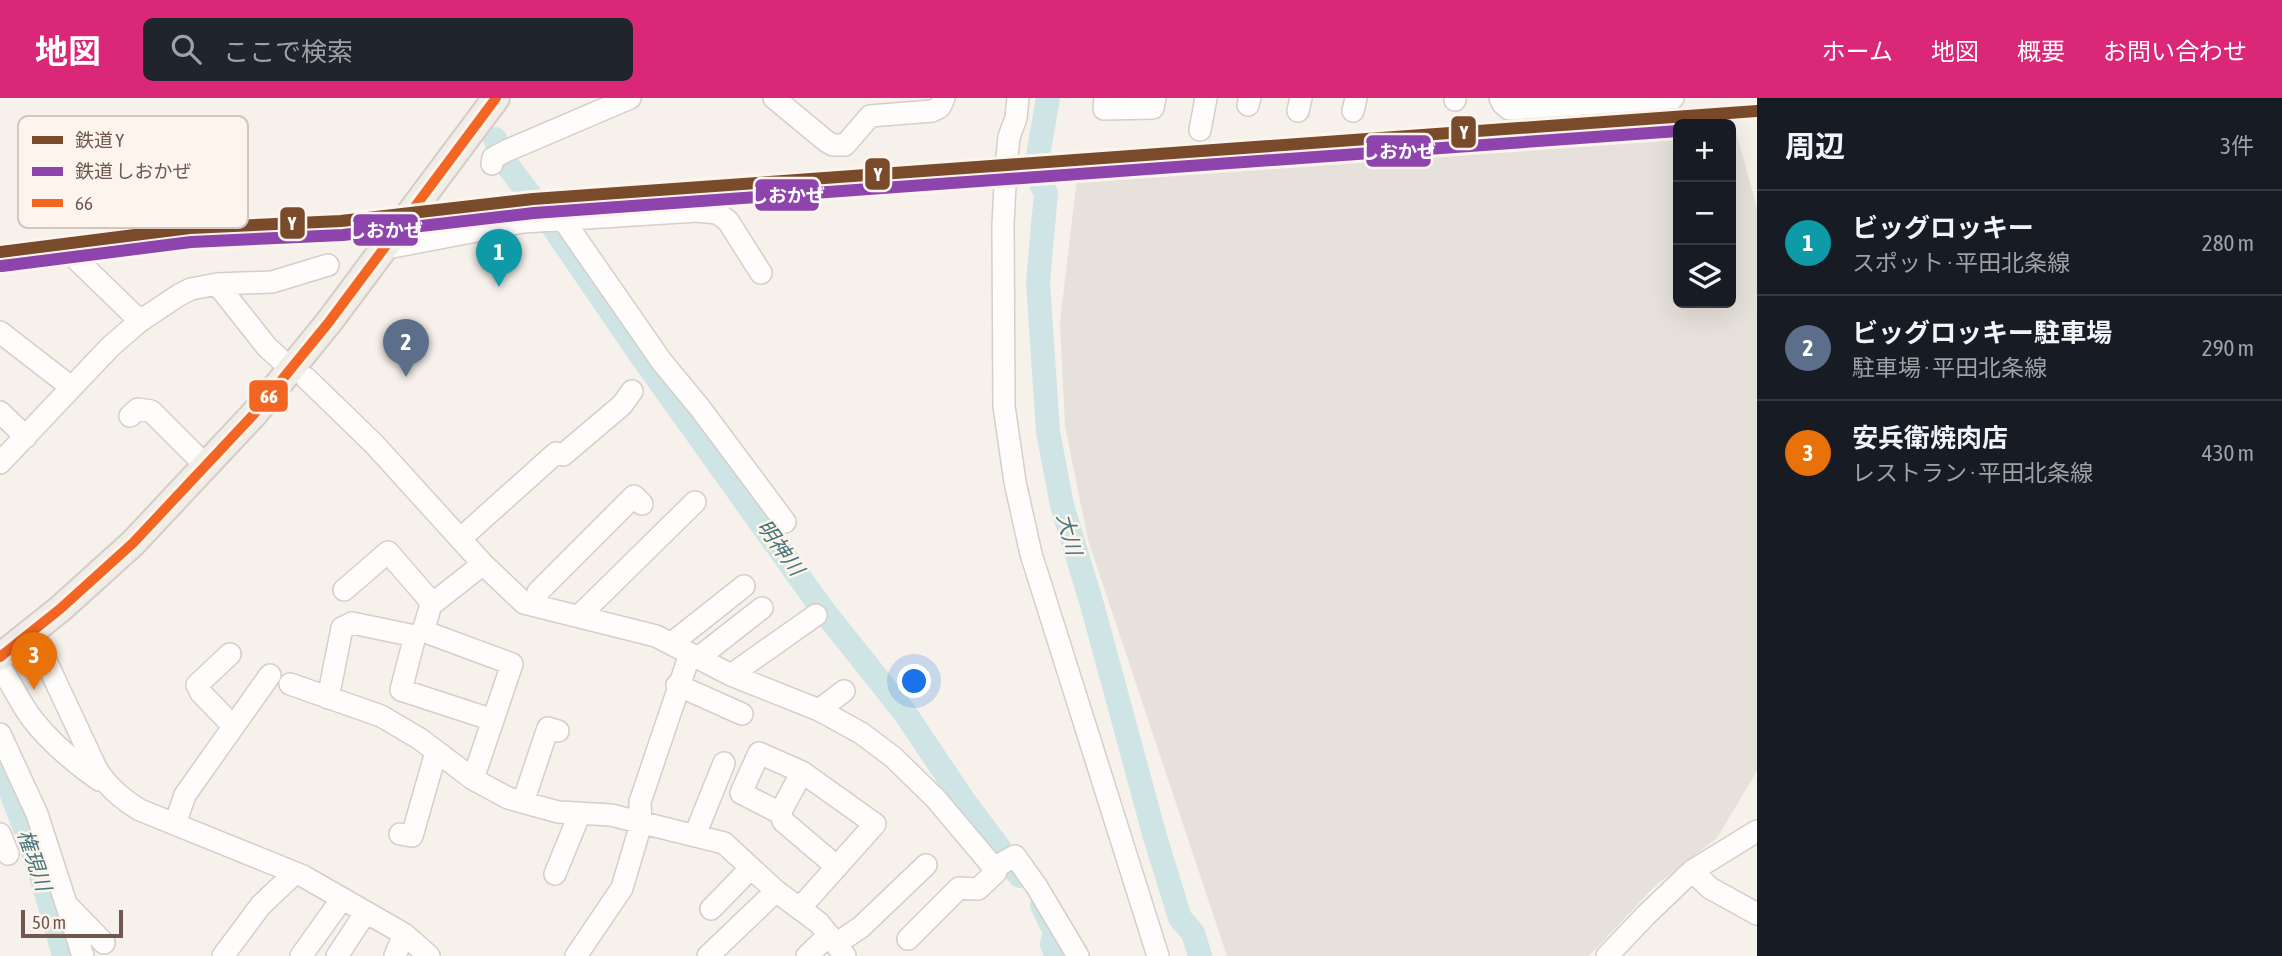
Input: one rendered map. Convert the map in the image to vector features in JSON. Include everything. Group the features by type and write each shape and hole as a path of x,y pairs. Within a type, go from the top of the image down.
{"main road":[{"path":"2,665 32,631 133,543 207,467 288,375 496,98"}],"street":[{"path":"492,164 493,158 506,151 630,98"},
{"path":"774,98 826,141 839,145 845,145 870,116 932,111 940,107 944,98"},
{"path":"1018,98 1008,147 1003,224 1004,406 1011,459 1022,523 1031,554 1158,956"},
{"path":"1105,98 1104,109 1153,108 1155,98"},
{"path":"1200,130 1206,98"},
{"path":"1500,98 1509,109 1672,98"},
{"path":"382,249 523,222 697,211 718,213 728,221 761,272"},
{"path":"558,218 662,362 785,522"},
{"path":"76,259 140,321"},
{"path":"0,463 111,346 140,321 191,289 217,284 272,282 328,265"},
{"path":"217,284 280,359"},
{"path":"0,332 71,387"},
{"path":"306,378 374,445 483,564 524,603 656,636 731,675 819,710 861,733 893,757 936,799 989,862 1003,863"},
{"path":"460,539 556,453 564,455 612,414 632,391"},
{"path":"130,416 138,409 150,411 207,467"},
{"path":"0,412 26,437"},
{"path":"534,605 538,592 634,496 642,504"},
{"path":"579,616 697,504"},
{"path":"344,590 388,552 427,597 431,606"},
{"path":"483,564 431,606 401,690 493,720"},
{"path":"585,953 622,888 641,824 640,802 686,652 744,586"},
{"path":"686,652 762,608"},
{"path":"731,675 816,615"},
{"path":"328,698 342,628 352,623 419,634 512,664 473,779"},
{"path":"32,631 97,770 110,788"},
{"path":"228,653 197,685 201,693 233,726"},
{"path":"2,665 31,718 47,737 78,765 140,810 296,873 404,934 429,956"},
{"path":"175,824 185,795 270,675"},
{"path":"290,684 382,716 420,738 473,779 508,798 558,812 611,816 724,843 776,891 819,923 837,945"},
{"path":"677,685 743,714"},
{"path":"819,710 844,691"},
{"path":"523,802 548,728 558,732"},
{"path":"0,733 37,814 83,956"},
{"path":"400,834 412,836 436,752"},
{"path":"780,813 741,793 759,752 802,772 875,824 800,908"},
{"path":"695,835 724,763"},
{"path":"802,772 780,813 782,821 837,867"},
{"path":"555,874 580,813"},
{"path":"1607,956 1655,905 1692,871 1757,831"},
{"path":"908,939 959,888 978,889 1003,863 1014,856 1037,887 1078,956"},
{"path":"807,956 837,945 861,927 926,864"},
{"path":"711,909 750,869"},
{"path":"1692,871 1710,888 1757,914"},
{"path":"223,956 261,905 296,873"},
{"path":"708,956 776,891"},
{"path":"301,956 342,899"},
{"path":"68,906 104,943"},
{"path":"337,956 366,912"},
{"path":"395,956 404,934"}],"shaded area":[{"path":"1673,132 1673,308 1736,308 1736,132 1757,208 1757,771 1717,838 1655,886 1589,956 1227,956 1088,540 1065,426 1060,322 1077,178"}],"waterway":[{"name":"大川","path":"1048,98 1035,173 1046,193 1038,282 1048,432 1062,505 1155,837 1180,918 1193,933 1200,956"},
{"name":"明神川","path":"495,139 505,162 540,208 642,357 823,610 905,713 964,801 1020,876"},
{"name":"権現川","path":"0,766 36,860 64,956"},
{"name":"明神川","path":"1042,905 1055,932 1052,944 1056,956"}],"rail line":[{"name":"Y","path":"248,225 341,221 533,199 1757,111"},
{"name":"しおかぜ","path":"2,266 191,242 343,235 534,213 1673,131"},
{"name":"Y","path":"0,252 190,228"}],"transit line":[{"name":"66","path":"0,657 60,609 133,543 254,414 329,322 496,98"}],"place":[{"name":"ビッグロッキー","path":"499,287"},
{"name":"ビッグロッキー駐車場","path":"406,377"},
{"name":"安兵衛焼肉店","path":"34,690"}]}
